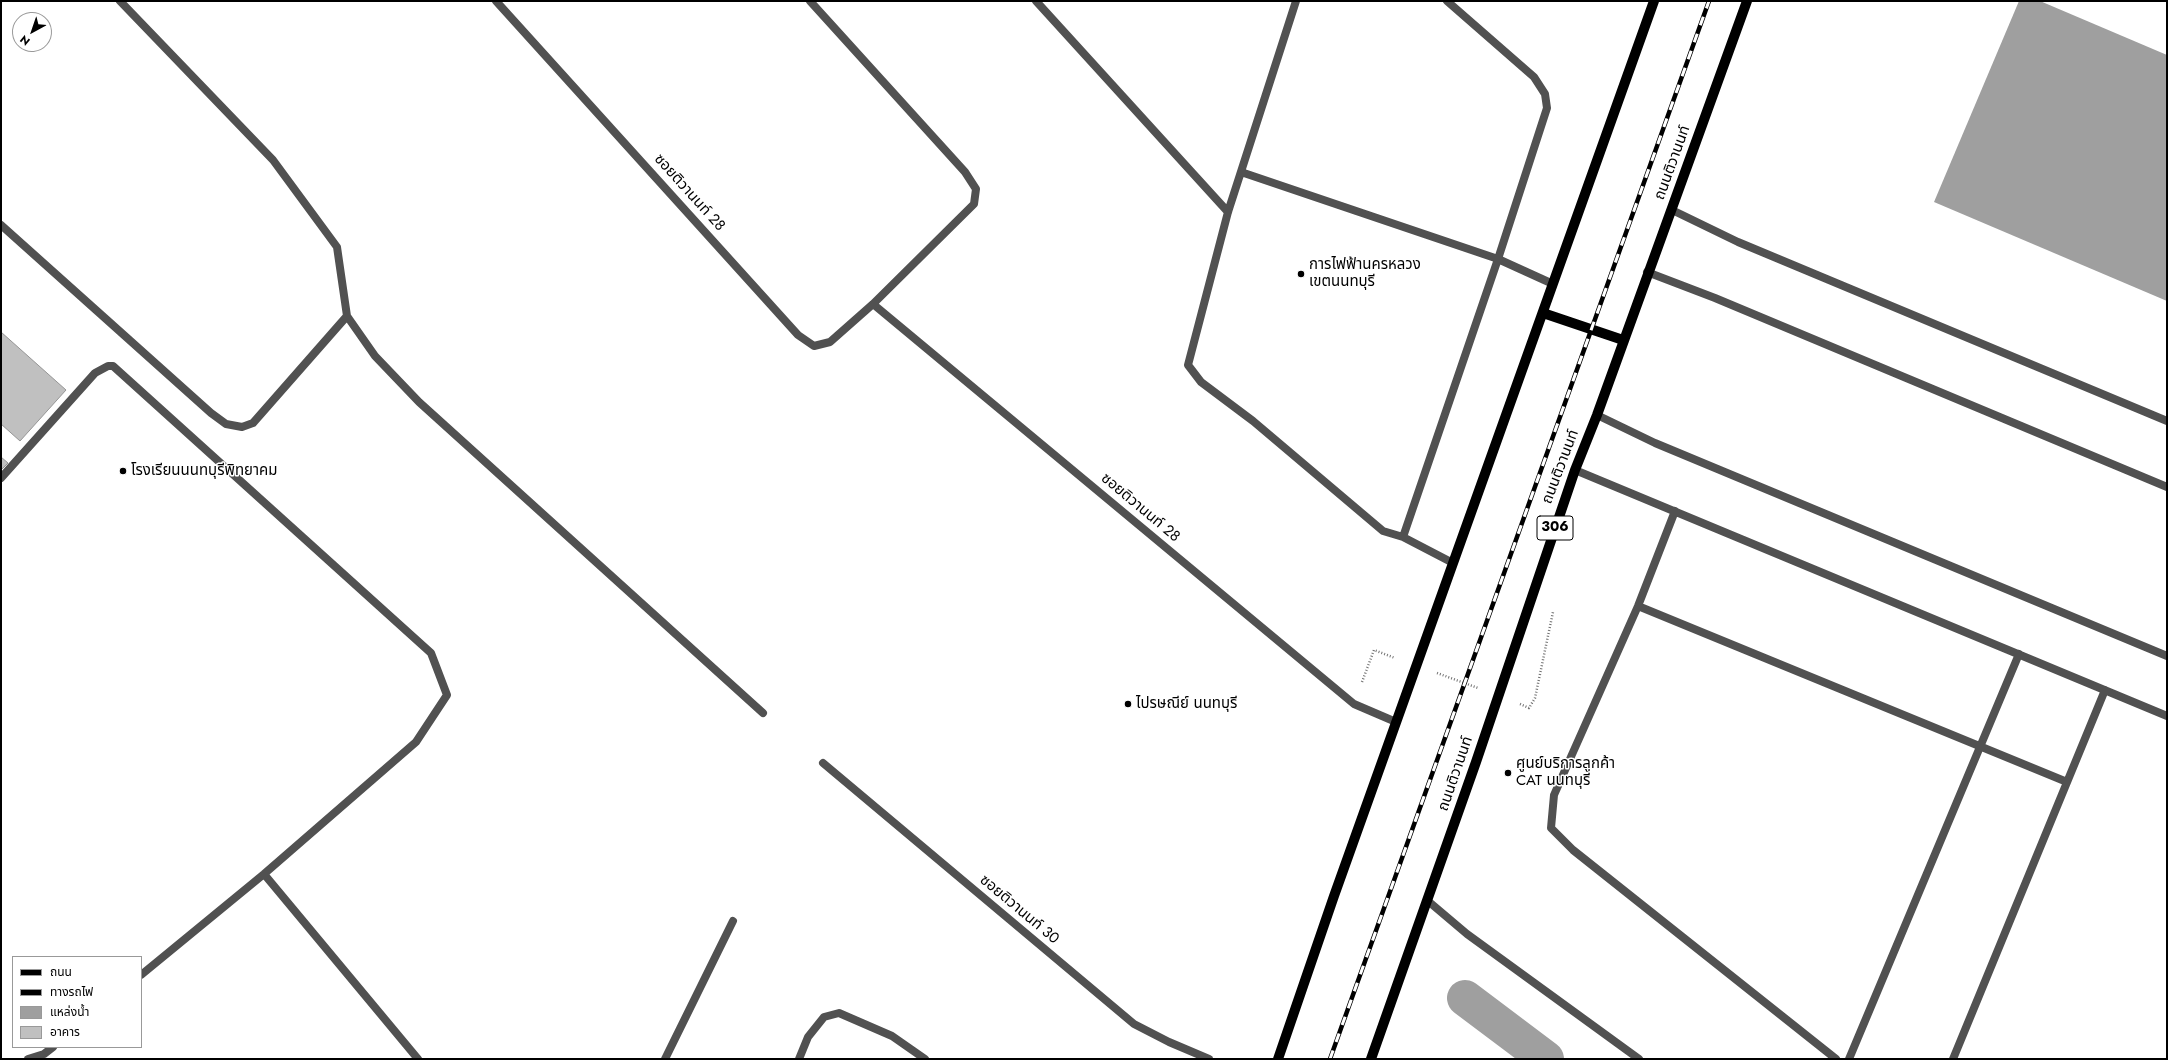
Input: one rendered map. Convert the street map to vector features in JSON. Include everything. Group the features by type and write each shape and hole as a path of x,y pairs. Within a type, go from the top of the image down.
{"main road":[{"path":"1278,1059 1331,904 1654,1"},
{"name":"ถนนติวานนท์","path":"1371,1059 1428,900 1575,470 1597,415 1647,272 1672,210 1747,1"},
{"path":"1543,312 1623,340"}],"street":[{"path":"120,1 273,160 337,247 347,316 375,356 419,402 763,713"},
{"name":"ซอยติวานนท์ 28","path":"496,1 798,335 814,346 830,342 873,304 974,204 976,189 965,172 810,1"},
{"path":"1036,1 1228,212"},
{"path":"1296,1 1228,212 1188,365 1201,382 1254,421 1383,530 1403,537 1453,563"},
{"path":"1403,537 1498,259 1547,108 1545,94 1534,77 1447,1"},
{"path":"1241,172 1498,259 1553,284"},
{"path":"1672,210 1745,245 2167,421"},
{"path":"1,225 211,413 226,424 242,427 253,423 347,316"},
{"path":"1647,272 1715,298 2167,486"},
{"name":"ซอยติวานนท์ 28","path":"873,304 1354,704 1396,722"},
{"path":"1,478 95,373 108,366 113,366 431,653 447,695 416,742 264,874 142,974"},
{"path":"1597,415 1655,442 2167,656"},
{"path":"1575,470 2167,716"},
{"path":"1675,511 1638,606 1554,795 1551,828 1573,850 1836,1059"},
{"path":"1638,606 2067,782"},
{"path":"1849,1059 2019,654"},
{"path":"1953,1059 2105,690"},
{"name":"ซอยติวานนท์ 30","path":"823,764 1134,1024 1169,1042 1209,1059"},
{"path":"264,874 418,1059"},
{"path":"1428,900 1467,934 1639,1059"},
{"path":"665,1059 733,921"},
{"path":"799,1059 808,1036 824,1017 839,1013 892,1036 925,1059"},
{"path":"28,1059 44,1054 52,1048"}],"path":[{"path":"1514,702 1529,708 1535,698 1553,613 1553,605 1534,587"},
{"path":"1354,704 1374,650 1396,658"},
{"path":"1433,672 1485,691"}],"water":[{"path":"2019,1 2040,1 2167,55 2167,301 1934,202"}],"building":[{"path":"1,332 66,390 20,441 1,424"},
{"path":"1,457 8,463 1,470"}],"waterway":[{"path":"1465,998 1546,1059"}],"railway":[{"path":"1330,1059 1709,1"}],"place":[{"name":"การไฟฟ้านครหลวง เขตนนทบุรี","path":"1301,274"},
{"name":"โรงเรียนนนทบุรีพิทยาคม","path":"123,471"},
{"name":"ไปรษณีย์ นนทบุรี","path":"1128,704"},
{"name":"ศูนย์บริการลูกค้า CAT นนทบุรี","path":"1508,773"}]}
